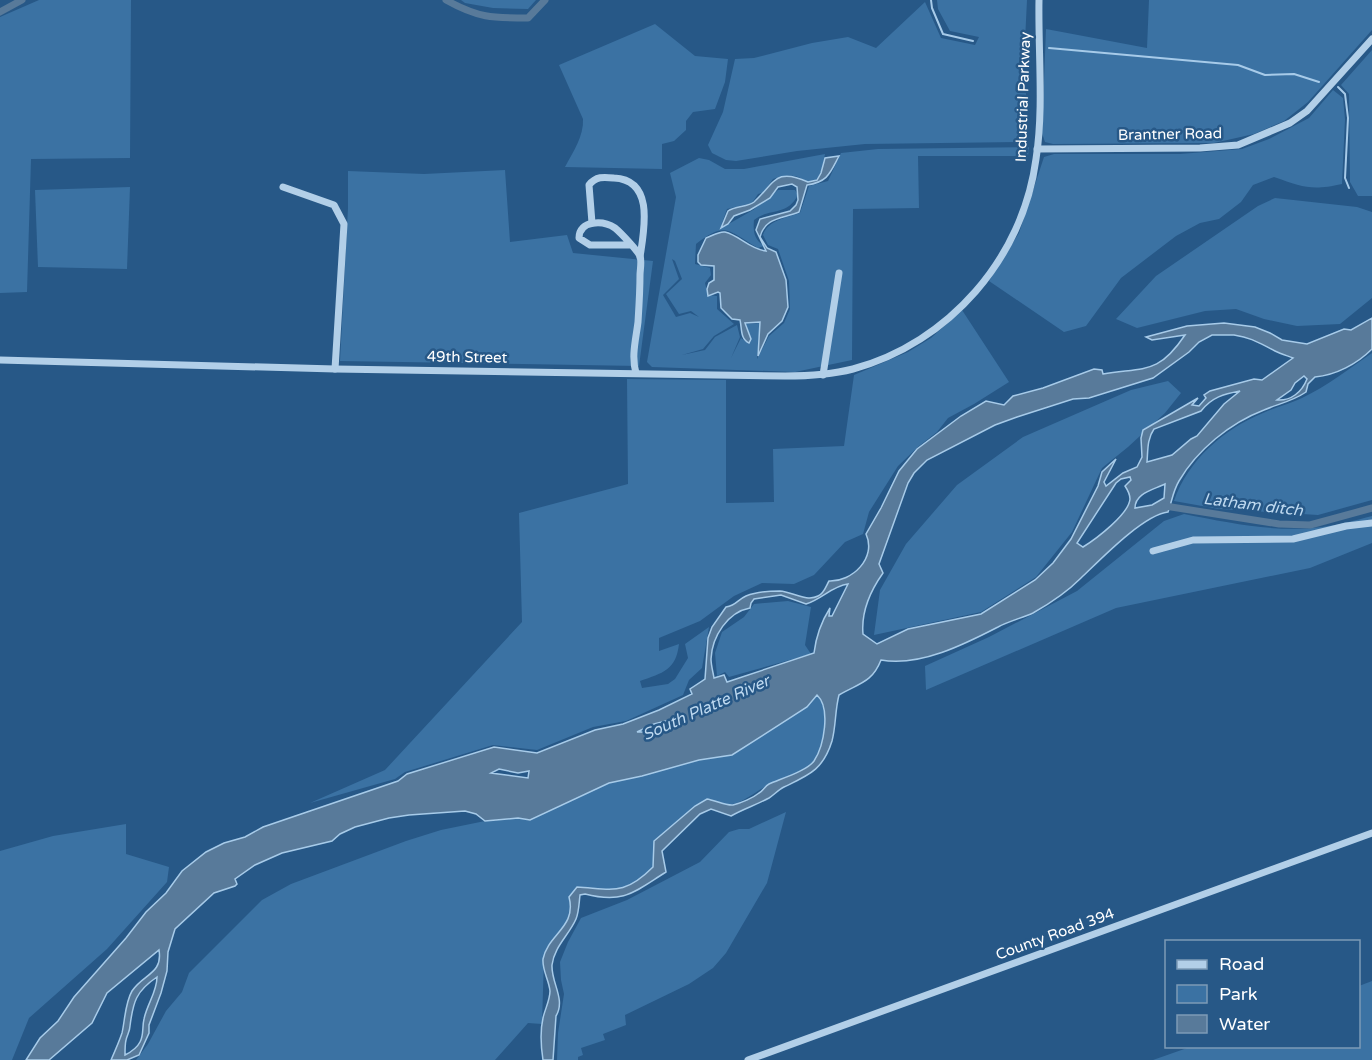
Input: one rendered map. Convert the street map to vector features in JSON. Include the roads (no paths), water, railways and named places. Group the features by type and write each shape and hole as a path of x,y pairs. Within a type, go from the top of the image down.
{"street":[{"name":"Industrial Parkway","path":"925,336 949,319 968,300 999,261 1010,242 1027,201 1037,149 1040,84 1039,0"},
{"name":"Brantner Road","path":"1037,149 1200,148 1238,145 1290,123 1307,111 1372,39"},
{"path":"592,223 589,185 593,180 617,178 630,182 640,191 643,199 644,230 640,257 639,309 634,346 636,373"},
{"path":"283,187 334,205 344,224 334,369"},
{"path":"631,245 590,245 579,238 579,231 592,223 615,228 631,245 640,257"},
{"path":"823,375 839,273"},
{"name":"49th Street","path":"0,360 334,369 823,375 871,363 925,336"},
{"path":"1153,551 1193,540 1293,539 1346,526 1372,523"},
{"name":"County Road 394","path":"748,1060 1372,833"}],"water":[{"path":"839,156 824,179 807,185 799,212 770,222 762,230 760,237 767,248 776,252 786,280 788,307 782,321 768,334 758,356 760,322 745,323 751,339 749,343 743,336 740,320 732,319 721,308 720,293 708,296 709,283 714,280 714,266 701,265 698,262 698,255 706,238 723,232 735,236 754,248 766,251 756,230 760,219 790,211 798,200 797,187 792,184 778,187 770,198 734,216 728,224 721,228 728,211 754,202 776,179 789,176 808,182 817,180 825,158"},
{"name":"South Platte River","path":"1372,318 1372,349 1346,368 1315,377 1308,384 1306,392 1301,395 1251,416 1227,430 1205,448 1186,470 1174,492 1168,512 1134,529 1058,597 1033,613 942,652 911,660 881,660 869,678 839,695 832,741 824,759 814,770 769,798 731,816 711,809 700,814 662,851 666,872 637,890 610,898 580,895 576,919 556,952 552,965 559,997 553,1060 543,1060 542,1050 542,1023 550,991 543,959 550,943 569,916 569,897 577,887 618,889 634,883 653,867 654,841 695,806 707,799 730,805 740,803 756,795 769,784 811,765 821,746 825,718 824,709 817,695 807,707 732,755 699,760 609,783 530,820 518,818 485,821 476,814 465,811 389,818 355,827 340,834 332,841 282,853 255,865 235,879 237,884 235,886 214,893 175,929 168,952 167,971 161,993 149,1025 149,1033 139,1055 127,1060 111,1060 122,1033 132,991 155,969 158,964 159,950 107,993 92,1023 49,1060 26,1060 40,1038 58,1021 74,997 146,912 166,893 182,871 206,852 224,843 245,837 263,827 398,781 407,774 494,747 537,753 595,730 623,724 692,694 690,689 705,679 708,638 712,627 726,607 746,596 763,592 780,591 814,598 822,594 829,581 854,573 865,560 869,543 866,534 899,471 917,449 961,416 986,401 1004,405 1013,396 1043,388 1094,369 1102,370 1103,374 1150,367 1167,357 1185,335 1152,340 1146,337 1187,326 1224,323 1255,327 1282,340 1307,344 1344,329 1351,330","holes":["1212,335 1234,335 1251,339 1293,358 1262,380 1254,379 1210,391 1204,395 1206,398 1199,406 1192,405 1198,398 1143,430 1142,457 1137,467 1123,473 1106,486 1104,482 1116,459 1102,472 1098,486 1071,539 1053,563 1035,580 981,614 908,629 877,644 863,634 865,610 883,573 879,564 908,483 927,460 995,425 1017,417 1073,399 1089,398 1153,378 1199,342","1304,376 1307,379 1295,395 1277,400 1291,390 1295,383","1240,391 1224,404 1197,436 1172,455 1147,462 1149,441 1154,429 1201,411 1214,399","1130,477 1131,480 1125,486 1130,497 1128,505 1111,526 1083,547 1077,543 1116,483","1165,484 1164,498 1152,505 1135,508 1138,499","848,584 832,616 829,616 830,608 824,619 814,653 727,682 724,675 714,678 711,659 718,634 735,614 750,608 754,599 781,595 806,604 837,587","674,719 654,732 637,732 654,724","499,769 518,773 529,771 528,778 491,773","157,977 139,1044 125,1055 133,1010 140,992"]}],"waterway":[{"path":"0,12 22,0"},
{"path":"446,0 477,14 505,18 528,18 545,0"},
{"path":"931,0 943,34 973,41"},
{"path":"1049,48 1238,65 1265,75 1294,74 1319,82"},
{"path":"1338,87 1345,94 1348,118 1345,178 1349,188"},
{"name":"Latham ditch","path":"1165,506 1279,524 1310,525 1372,508"}]}
